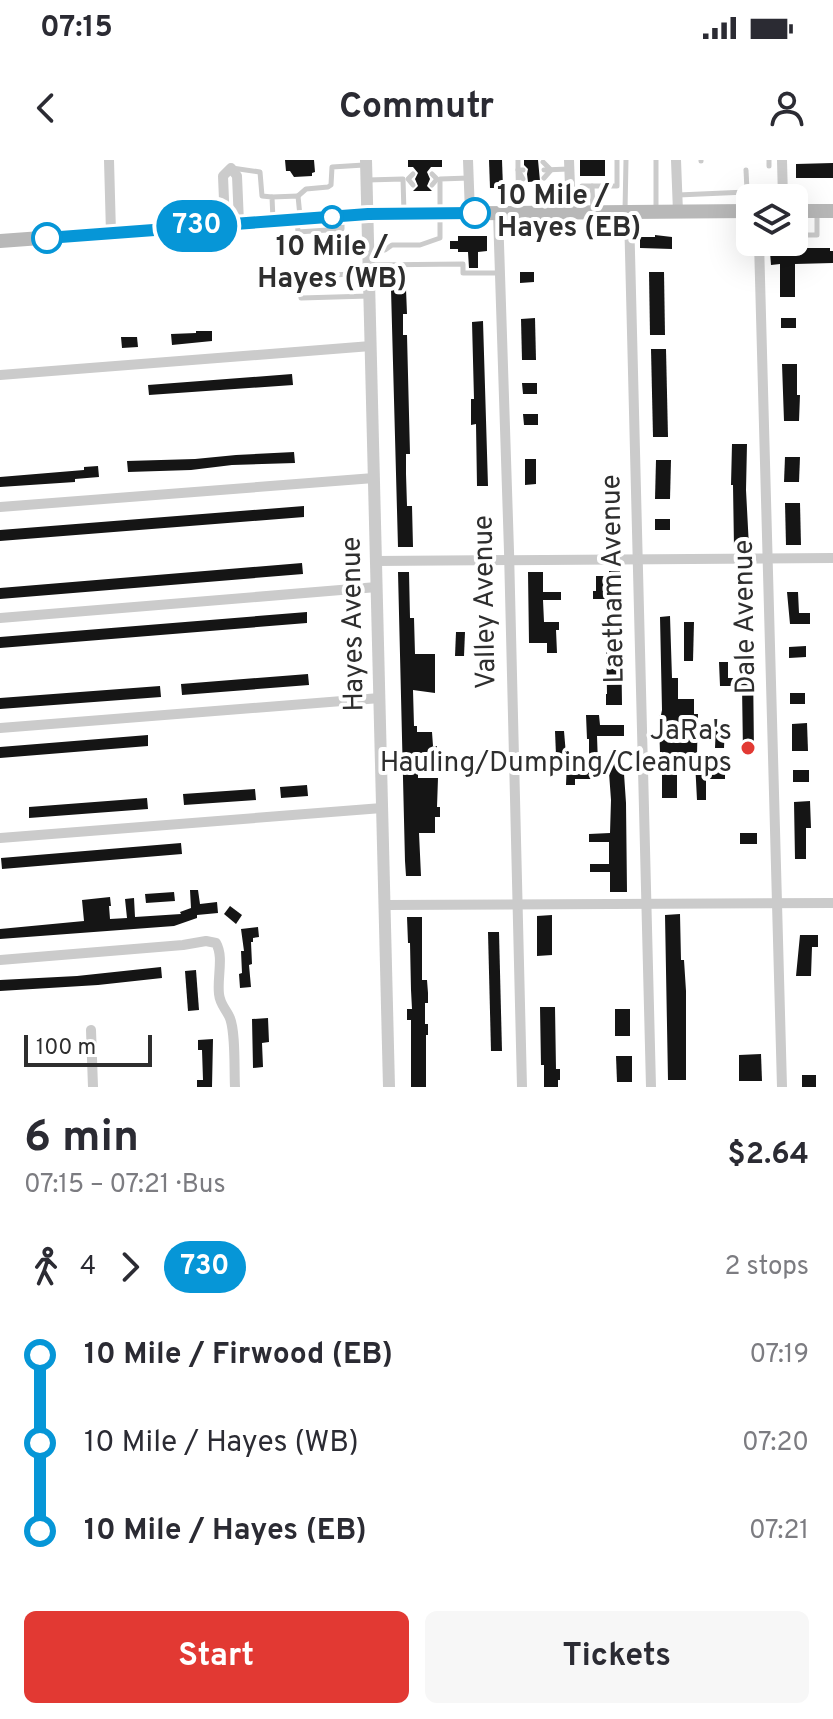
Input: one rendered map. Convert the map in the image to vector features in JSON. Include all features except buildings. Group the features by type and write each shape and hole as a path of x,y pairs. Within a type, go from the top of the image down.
{"main road":[{"path":"0,241 368,214 736,211"},
{"path":"808,211 833,211"}],"street":[{"path":"109,160 111,233"},
{"path":"468,160 470,213"},
{"path":"676,160 678,212"},
{"path":"782,160 783,184"},
{"name":"Hayes Avenue","path":"366,162 389,1087"},
{"path":"230,164 223,176 232,224"},
{"path":"569,165 571,213"},
{"name":"Valley Avenue","path":"498,213 522,1087"},
{"name":"Laetham Avenue","path":"627,213 651,1087"},
{"name":"Dale Avenue","path":"759,256 782,1087"},
{"path":"0,375 371,346"},
{"path":"0,507 374,478"},
{"path":"376,561 833,558"},
{"path":"0,618 377,587"},
{"path":"0,728 380,698"},
{"path":"0,838 382,808"},
{"path":"385,905 833,903"},
{"path":"0,960 206,941 216,943 220,950 220,1003 229,1016 232,1028 235,1087"},
{"path":"91,1030 93,1087"}],"lane":[{"path":"582,186 617,186 617,160"},
{"path":"626,160 627,213"},
{"path":"656,160 656,213"},
{"path":"519,213 520,161"},
{"path":"230,164 260,172 262,196 272,197 298,196 306,189 328,187 331,185 332,167 366,162"},
{"path":"543,162 547,170 544,178"},
{"path":"547,170 569,165"},
{"path":"520,170 523,179"},
{"path":"746,170 747,184"},
{"path":"369,250 385,250 392,245 420,245 440,238 441,213 434,179 469,178"},
{"path":"366,180 410,179 404,214"},
{"path":"592,186 593,213"},
{"path":"677,195 736,193"},
{"path":"707,194 708,212"},
{"path":"298,196 299,219"},
{"path":"272,197 273,221"},
{"path":"808,235 817,235 817,211"},
{"path":"370,296 301,298 299,277 369,269 463,264 463,273 500,273"}],"bus line":[{"name":"730","path":"47,238 368,214 475,213"}],"place":[{"name":"10 Mile / Hayes (EB)","path":"475,213"},
{"name":"10 Mile / Hayes (WB)","path":"332,217"},
{"name":"JaRa's Hauling/Dumping/Cleanups","path":"748,748"}]}
